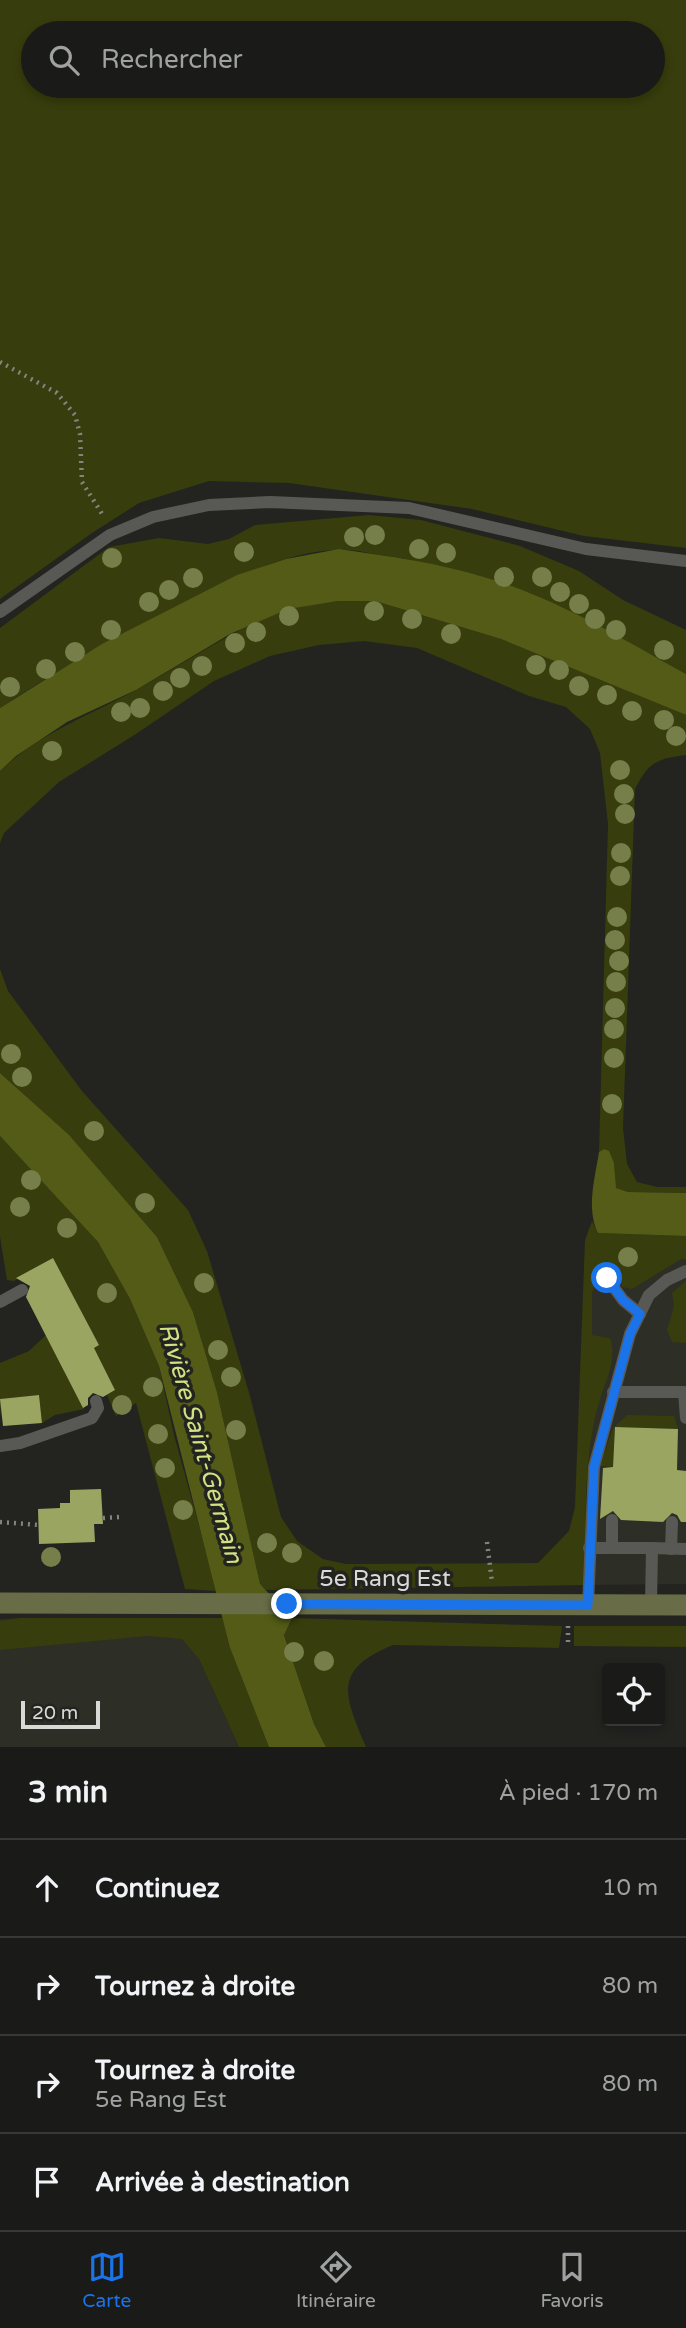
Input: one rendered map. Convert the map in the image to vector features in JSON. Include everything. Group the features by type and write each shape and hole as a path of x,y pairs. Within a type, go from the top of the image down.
{"street":[{"name":"5e Rang Est","path":"0,1603 686,1605"}],"lane":[{"path":"0,612 110,535 153,517 209,505 270,502 409,508 586,549 686,561"},
{"path":"588,1605 594,1467 630,1334 649,1295 667,1280 686,1271"},
{"path":"607,1278 623,1300 640,1314"},
{"path":"0,1301 22,1290"},
{"path":"613,1392 684,1392 686,1418"},
{"path":"0,1446 20,1443 92,1418 99,1408 96,1401"},
{"path":"612,1520 612,1548"},
{"path":"671,1549 672,1522"},
{"path":"589,1548 686,1549"},
{"path":"651,1605 652,1548"}],"path":[{"path":"0,362 57,393 75,415 80,434 82,482 100,507 110,535"},
{"path":"103,1518 121,1517"},
{"path":"0,1522 39,1525"},
{"path":"487,1542 493,1604"}],"shaded area":[{"path":"0,0 686,0 686,548 584,536 472,509 289,483 209,481 139,503 0,599"},
{"path":"369,515 421,520 520,546 579,571 623,600 686,630 686,674 614,635 505,586 427,563 339,550 297,556 237,578 111,642 0,708 0,628 109,547 159,538 208,544 229,539 255,525"},
{"path":"338,601 375,601 501,639 686,715 686,755 654,763 635,789 623,1128 627,1164 637,1182 657,1187 686,1187 686,1193 628,1192 615,1188 614,1163 604,1149 599,1152 608,824 600,753 590,729 566,707 529,696 417,648 364,641 319,645 270,656 214,681 59,782 4,833 0,843 0,771 31,746 266,618 292,608"},
{"path":"0,969 8,991 82,1091 188,1210 207,1251 250,1396 281,1517 297,1541 323,1559 346,1564 538,1563 569,1531 575,1507 585,1240 592,1221 598,1233 686,1236 686,1259 681,1259 632,1289 622,1287 618,1274 607,1261 592,1293 592,1335 610,1338 612,1355 598,1406 590,1450 586,1495 585,1585 266,1590 260,1585 217,1392 193,1312 157,1237 69,1136 0,1073"},
{"path":"0,1136 98,1242 130,1299 159,1366 174,1435 217,1591 185,1589 136,1403 116,1416 107,1395 115,1390 97,1354 64,1371 84,1409 55,1415 42,1423 39,1395 1,1399 0,1419 0,1363 29,1351 46,1335 62,1365 99,1345 53,1259 14,1281 7,1280 0,1237"},
{"path":"604,1149 609,1151 614,1163 616,1188 628,1192 686,1193 686,1236 598,1233 594,1223 592,1193 599,1152"},
{"path":"598,1233 686,1236 686,1584 585,1585 592,1293"},
{"path":"686,1281 686,1343 672,1342 667,1330 674,1306 672,1293"},
{"path":"627,1415 674,1416 678,1429 615,1427 613,1467 600,1466 613,1428"},
{"path":"20,1618 223,1618 230,1648 269,1747 239,1747 199,1659 182,1639 148,1636 0,1650 0,1621"},
{"path":"197,1618 199,1659 239,1747 0,1747 0,1619"},
{"path":"292,1618 562,1626 559,1648 393,1645 373,1654 360,1664 348,1686 352,1713 366,1747 326,1747 314,1724 284,1634"},
{"path":"574,1626 686,1626 686,1647 574,1646"}],"water":[{"path":"339,549 451,568 513,587 564,608 686,674 686,715 501,639 375,601 338,601 288,609 230,634 136,690 67,722 16,756 0,771 0,708 102,644 237,575 286,559"},
{"name":"Rivière Saint-Germain","path":"0,1073 69,1135 157,1237 193,1312 217,1392 260,1584 292,1618 284,1635 314,1724 326,1747 269,1747 230,1648 159,1366 130,1299 98,1242 0,1136"}],"building":[{"path":"53,1258 99,1345 94,1348 115,1390 103,1397 93,1393 88,1398 88,1405 83,1408 26,1297 30,1286 16,1278"},
{"path":"39,1395 42,1423 3,1426 0,1399"},
{"path":"615,1427 678,1429 677,1470 686,1471 686,1522 681,1522 677,1515 672,1513 663,1522 621,1520 613,1511 600,1519 603,1468 613,1467"},
{"path":"101,1489 103,1524 94,1524 95,1542 39,1544 38,1509 60,1508 60,1503 70,1503 70,1490"}],"route":[{"path":"287,1604 588,1605 594,1467 630,1334 640,1314 623,1300 607,1278"}]}
